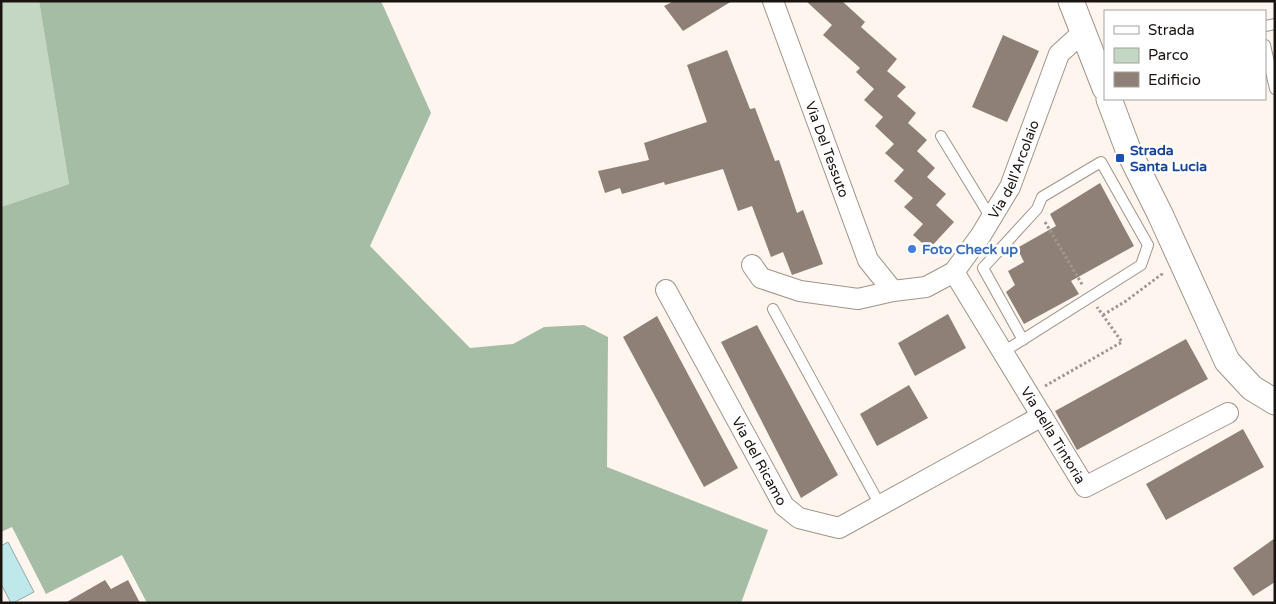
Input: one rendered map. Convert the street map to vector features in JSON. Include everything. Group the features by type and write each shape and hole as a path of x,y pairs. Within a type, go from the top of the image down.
{"street":[{"name":"Via Del Tessuto","path":"773,1 868,260 893,290"},
{"path":"1071,1 1102,74"},
{"name":"Via dell'Arcolaio","path":"752,265 761,278 800,291 858,299 893,290 926,287 954,272 981,235 1010,187 1059,54 1084,32"},
{"path":"1109,100 1129,152 1160,214 1227,361 1252,388 1275,402"},
{"name":"Via della Tintoria","path":"954,272 1085,487 1228,413"},
{"name":"Via del Ricamo","path":"666,290 784,506 799,518 839,528 1042,416"}],"lane":[{"path":"1266,49 1275,88"},
{"path":"941,136 991,218"},
{"path":"1003,352 1023,340 1141,265 1148,245 1101,162 1042,197 1037,209 983,268 1023,340"},
{"path":"773,309 880,505"}],"path":[{"path":"1037,209 1090,297"},
{"path":"1029,395 1122,342 1103,315 1126,301 1162,274 1163,265"}],"green space":[{"path":"1,1 39,1 69,184 1,207"},
{"path":"39,1 381,1 431,113 370,246 470,348 513,344 544,327 584,325 608,337 607,467 768,530 741,603 147,603 122,555 46,594 12,527 1,532 1,207 69,184"}],"water":[{"path":"8,542 34,592 13,603 11,603 1,584 1,546"}],"building":[{"path":"674,1 732,1 683,31 664,6"},
{"path":"806,1 842,1 865,22 861,27 897,59 887,71 906,87 897,96 916,113 908,123 927,140 917,151 935,168 927,177 946,194 936,205 954,222 929,249 913,235 923,224 904,207 913,198 894,181 904,170 885,153 894,144 875,126 883,117 864,100 874,89 856,72 860,68 823,35 832,25"},
{"path":"1003,35 1039,51 1007,122 972,107"},
{"path":"727,50 750,109 755,108 775,161 779,160 797,213 803,210 823,264 792,275 783,252 771,257 752,206 738,211 723,169 665,185 664,182 622,194 620,188 605,193 598,171 649,160 644,143 707,122 687,65"},
{"path":"1100,183 1134,246 1071,281 1079,294 1024,324 1006,292 1015,285 1008,271 1024,262 1017,248 1056,226 1050,214"},
{"path":"948,314 966,348 915,376 898,343"},
{"path":"657,316 738,468 704,487 623,337"},
{"path":"757,325 838,475 801,498 721,342"},
{"path":"1186,339 1208,379 1077,450 1055,411"},
{"path":"909,385 928,418 877,446 860,414"},
{"path":"1243,429 1264,467 1166,520 1146,484"},
{"path":"1275,538 1275,582 1253,596 1233,568"},
{"path":"105,580 111,589 128,580 140,603 65,603"}],"place":[{"name":"Strada Santa Lucia","path":"1120,158"},
{"name":"Foto Check up","path":"912,249"}]}
